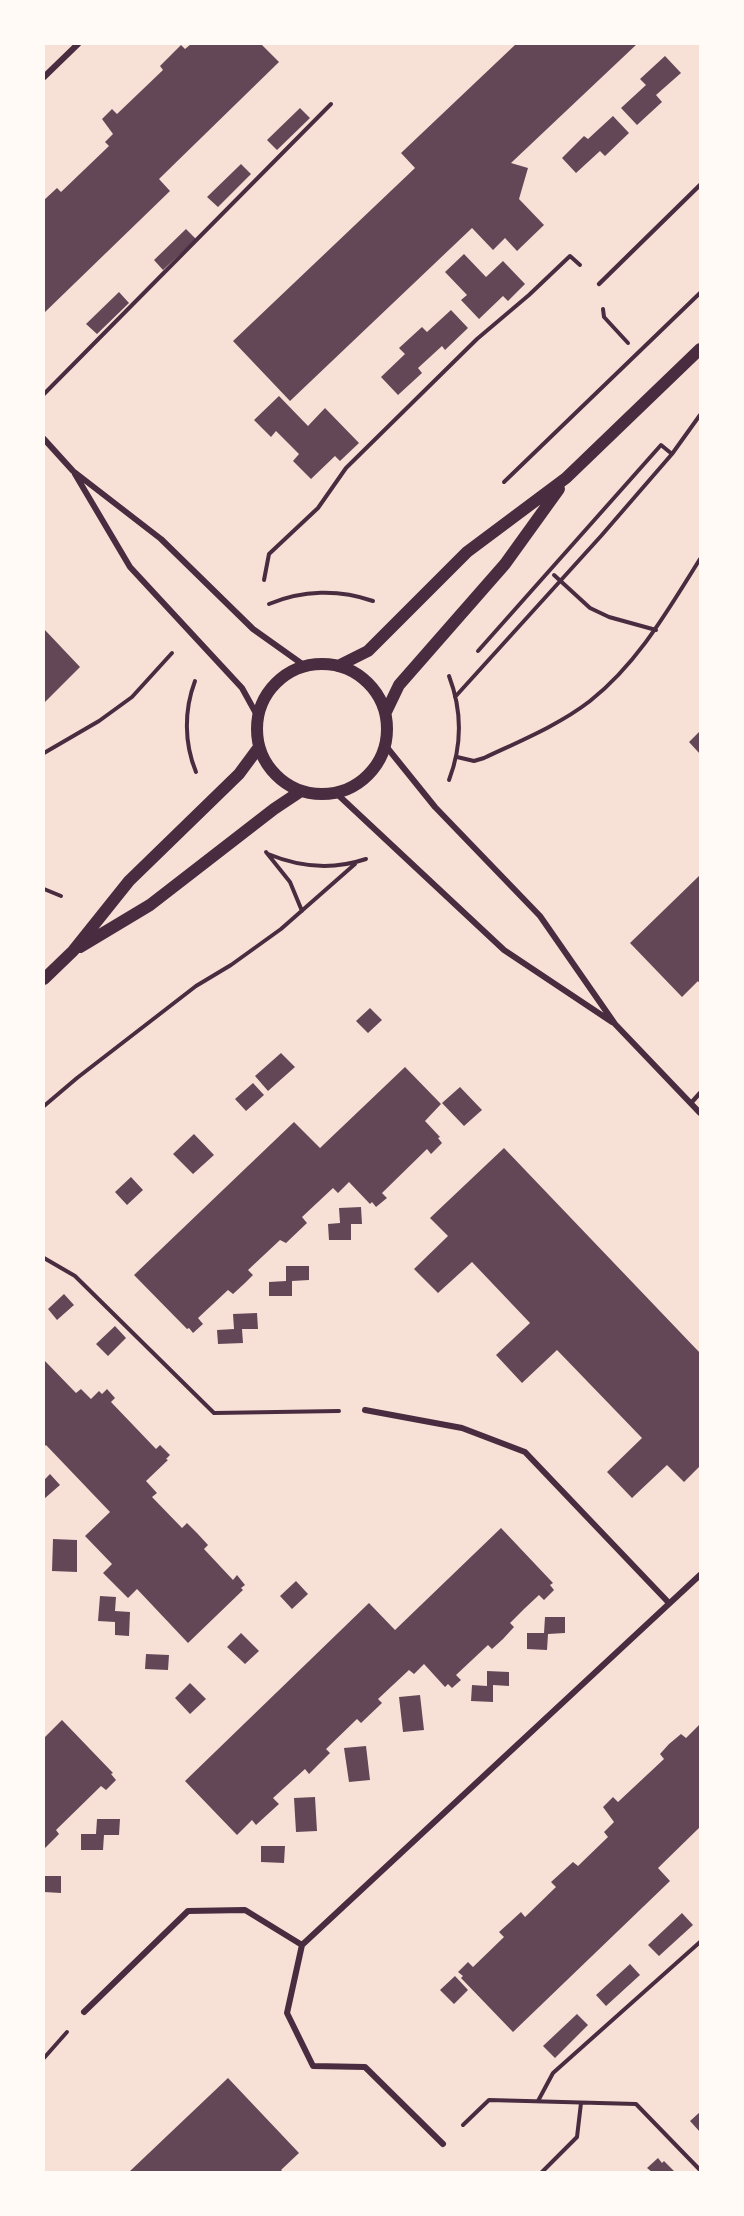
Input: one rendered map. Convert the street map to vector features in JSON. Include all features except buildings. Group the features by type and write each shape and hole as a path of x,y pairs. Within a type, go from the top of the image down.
{"main road":[{"path":"338,666 368,651 467,552 566,478 700,349"},
{"path":"386,712 399,685 505,564 566,478"},
{"path":"315,664 338,666 351,670 368,682 381,699 386,712 388,729 386,745 375,768 368,776 347,789 336,793 318,794 301,791 289,786 270,770 259,747 258,717 269,691 279,680 305,666 315,664"},
{"path":"44,979 74,951 129,881 239,774 259,747"},
{"path":"74,951 150,905 274,809 301,791"}],"street":[{"path":"44,77 78,44"},
{"path":"44,439 73,471 161,539 253,629 305,666"},
{"path":"73,471 130,567 242,688 258,717"},
{"path":"386,745 435,807 540,916 615,1024 700,1113"},
{"path":"336,793 504,950 615,1024"},
{"path":"365,1410 462,1428 525,1452 669,1603"},
{"path":"443,2144 365,2067 313,2066 286,2013 302,1945 700,1575"},
{"path":"84,2012 188,1911 245,1910 302,1945"}],"lane":[{"path":"600,284 700,185"},
{"path":"690,1102 700,1093"}],"path":[{"path":"44,394 331,104"},
{"path":"264,580 268,554 318,508 346,468 477,339 570,256 600,284 604,317 628,343"},
{"path":"497,488 700,293"},
{"path":"455,697 672,454 700,415"},
{"path":"478,651 661,445 672,454"},
{"path":"457,757 474,761 484,758 564,718 590,701 612,681 656,630 700,559"},
{"path":"554,575 590,608 609,617 656,630"},
{"path":"44,753 99,721 132,697 176,649"},
{"path":"44,1106 196,986 263,943 302,911 357,861 334,865 307,865 267,854 290,882 302,911"},
{"path":"44,889 61,896"},
{"path":"44,1258 75,1276 214,1413 365,1410"},
{"path":"538,2101 553,2073 700,1942"},
{"path":"443,2144 489,2100 636,2104 700,2170"},
{"path":"542,2172 577,2137 581,2103"}]}
